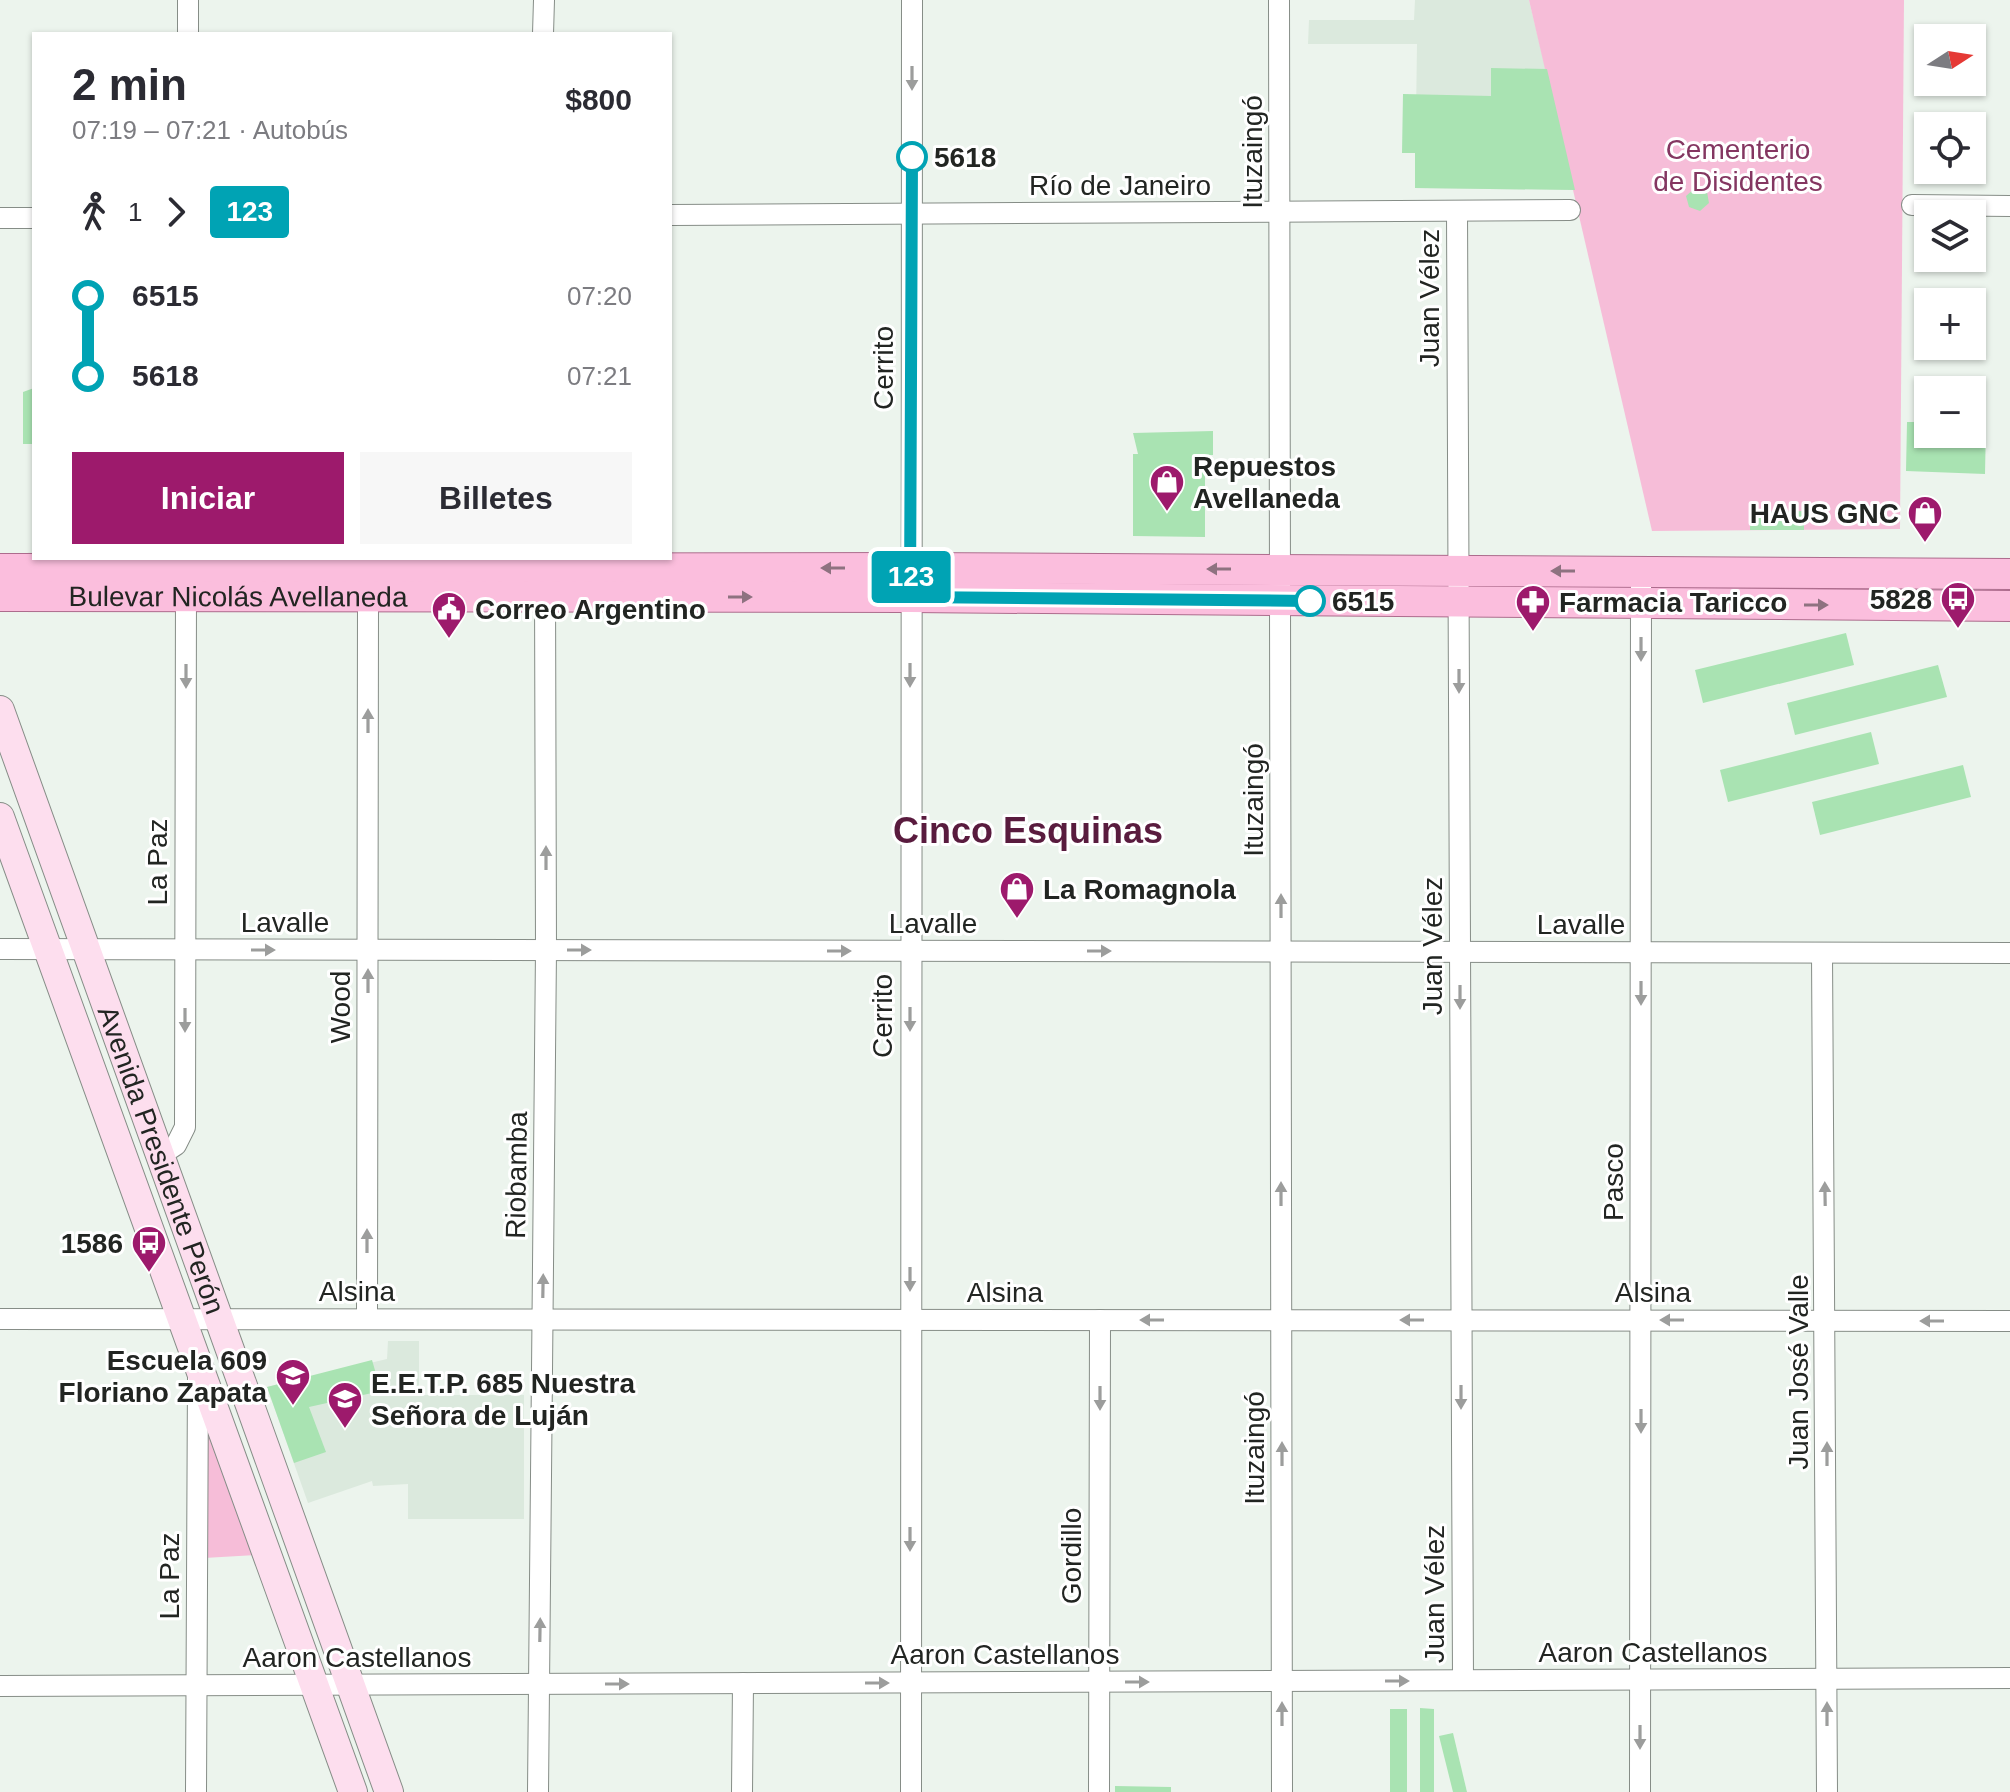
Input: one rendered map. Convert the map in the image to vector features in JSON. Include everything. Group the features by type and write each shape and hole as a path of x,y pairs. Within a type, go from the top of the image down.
{"main road":[{"name":"Bulevar Nicolás Avellaneda","path":"0,569 186,563 910,583 1280,601 2010,606"},
{"name":"Bulevar Nicolás Avellaneda","path":"910,583 1280,570 2010,574"},
{"name":"Bulevar Nicolás Avellaneda","path":"0,596 368,598 545,574"},
{"name":"Avenida Presidente Perón","path":"0,710 389,1792"},
{"name":"Avenida Presidente Perón","path":"0,817 353,1792"}],"street":[{"path":"188,0 188,32"},
{"path":"543,32 544,0"},
{"name":"Cerrito","path":"911,1792 912,0"},
{"name":"Ituzaingó","path":"1279,0 1282,1792"},
{"path":"1912,205 2010,206"},
{"name":"Río de Janeiro","path":"672,215 1570,210"},
{"name":"Juan Vélez","path":"1457,211 1463,1680"},
{"path":"0,218 32,218"},
{"name":"La Paz","path":"161,1155 176,1145 185,1127 186,563"},
{"name":"Pasco","path":"1640,1792 1641,571"},
{"name":"Riobamba","path":"538,1792 546,950 545,574"},
{"name":"Wood","path":"367,1319 368,598"},
{"name":"Lavalle","path":"0,949 2010,953"},
{"name":"Juan José Valle","path":"1822,953 1827,1321 1827,1792"},
{"name":"Alsina","path":"0,1319 2010,1321"},
{"name":"Gordillo","path":"1099,1792 1100,1320"},
{"name":"La Paz","path":"196,1792 198,1360"},
{"name":"Aaron Castellanos","path":"0,1686 2010,1678"},
{"path":"742,1792 743,1683"}],"shaded area":[{"path":"1415,0 1529,0 1575,190 1415,188 1417,44 1308,44 1309,20 1414,20"},
{"path":"388,1341 419,1341 419,1395 524,1395 524,1519 408,1519 408,1484 373,1486 372,1481 308,1503 267,1387 387,1359"}],"green space":[{"name":"Cementerio de Disidentes","path":"1529,0 1904,0 1900,529 1652,531"},
{"path":"205,1416 256,1555 204,1558"}],"building":[{"path":"1491,68 1547,69 1575,190 1415,188 1415,153 1402,153 1403,94 1491,96"},
{"path":"1695,188 1707,192 1709,203 1700,211 1689,207 1686,196"},
{"path":"32,389 32,444 23,444 23,392"},
{"path":"1907,422 1914,422 1914,448 1986,448 1985,474 1906,471"},
{"path":"1213,431 1213,455 1205,455 1205,537 1133,536 1133,454 1138,454 1133,433"},
{"path":"1804,511 1804,530 1750,530 1750,512"},
{"path":"1846,633 1854,665 1703,703 1695,670"},
{"path":"1938,665 1947,697 1795,735 1787,703"},
{"path":"1871,732 1879,764 1728,802 1720,770"},
{"path":"1963,765 1971,797 1820,835 1812,802"},
{"path":"372,1360 381,1391 309,1407 326,1452 294,1463 267,1387"},
{"path":"1420,1708 1434,1709 1434,1792 1420,1792"},
{"path":"1390,1709 1407,1709 1407,1792 1390,1792"},
{"path":"1453,1733 1467,1792 1453,1792 1439,1736"},
{"path":"1115,1786 1171,1787 1171,1792 1115,1792"}],"bus line":[{"name":"123","path":"912,157 910,597 1310,601"}],"place":[{"name":"5618","path":"912,157"},
{"name":"Repuestos Avellaneda","path":"1167,513"},
{"name":"HAUS GNC","path":"1925,544"},
{"name":"6515","path":"1310,601"},
{"name":"5828","path":"1958,630"},
{"name":"Farmacia Taricco","path":"1533,633"},
{"name":"Correo Argentino","path":"449,640"},
{"name":"La Romagnola","path":"1017,920"},
{"name":"1586","path":"149,1274"},
{"name":"Escuela 609 Floriano Zapata","path":"293,1407"},
{"name":"E.E.T.P. 685 Nuestra Señora de Luján","path":"345,1430"}],"district":[{"name":"Cinco Esquinas","path":"1028,830"}]}
